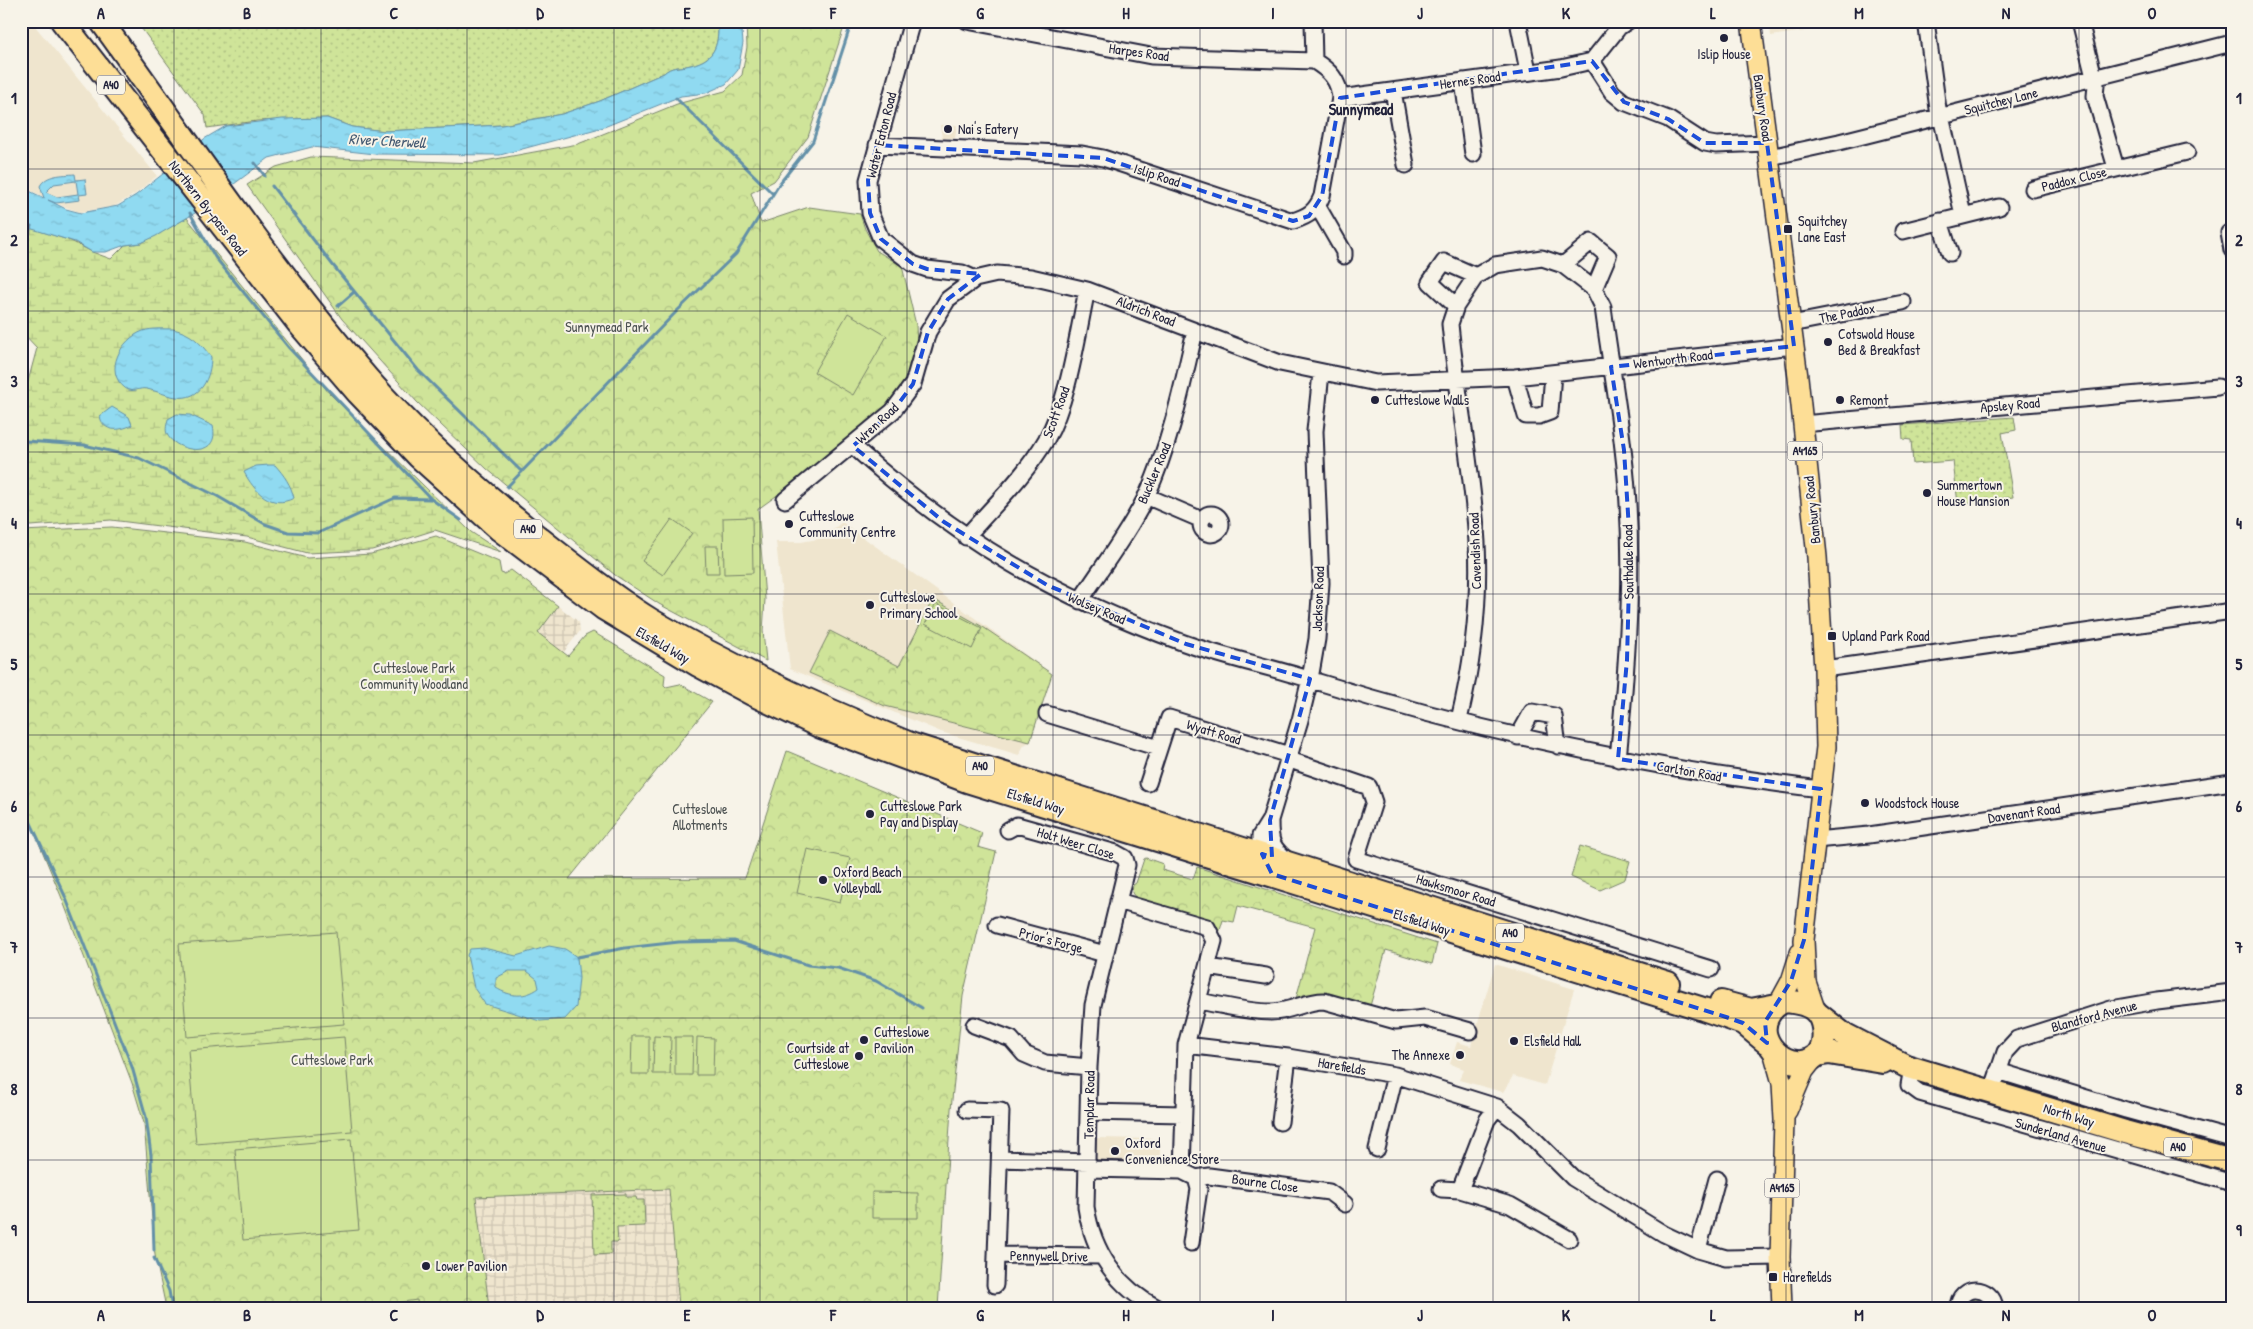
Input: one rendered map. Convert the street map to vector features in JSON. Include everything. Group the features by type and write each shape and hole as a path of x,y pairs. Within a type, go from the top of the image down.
{"highway":[{"name":"Northern By-pass Road","path":"62,21 161,149 225,212 314,313 364,386"},
{"name":"Northern By-pass Road","path":"101,21 182,132 225,212"},
{"name":"Elsfield Way","path":"364,386 510,516 611,594 708,652 828,711 913,745 1262,854 1281,869 1743,1023 1770,1047"},
{"name":"Elsfield Way","path":"364,386 418,456 500,530 603,608 642,633 752,694 821,727 933,769 1670,984 1729,1005 1751,1010 1778,1004"},
{"path":"1792,1002 1810,1007 1817,1013 1824,1037 1816,1056 1807,1060 1793,1060 1770,1047 1764,1031 1765,1022 1778,1004 1792,1002"},
{"name":"North Way","path":"1817,1013 1842,1033 1909,1067"},
{"name":"North Way","path":"1816,1056 1829,1053 1995,1081 2125,1132 2232,1161"}],"main road":[{"name":"Banbury Road","path":"1751,21 1792,324 1817,557 1824,669 1826,747 1804,940 1806,982 1817,1013"},
{"name":"Banbury Road","path":"1778,1004 1791,981 1804,940"},
{"name":"A4165","path":"1770,1047 1782,1084 1784,1120 1780,1257 1782,1308"},
{"name":"A4165","path":"1784,1120 1799,1082 1816,1056"}],"street":[{"name":"Water Eaton Road","path":"912,21 868,180 870,213 882,239 912,264"},
{"name":"Harpes Road","path":"967,21 1151,56 1314,61"},
{"path":"1313,21 1314,61 1326,69 1340,88 1340,98 1322,196 1318,207 1344,252 1344,256"},
{"path":"1518,21 1528,72"},
{"path":"1592,61 1619,27 1628,21"},
{"path":"1926,21 1940,116 1963,215"},
{"name":"Paddox Close","path":"2080,21 2096,85 2094,96 2116,168"},
{"name":"Squitchey Lane","path":"1592,61 1612,92 1624,102 1668,119 1705,143 1769,150 1940,116 2232,43"},
{"name":"Hernes Road","path":"1340,98 1561,68 1592,61"},
{"path":"1463,81 1473,154"},
{"path":"1393,91 1406,165"},
{"name":"Islip Road","path":"877,145 1082,154 1103,158 1293,221 1309,216 1318,207"},
{"name":"Paddox Close","path":"2033,190 2187,152"},
{"path":"1903,231 1940,220 1999,207"},
{"path":"1940,220 1950,253"},
{"path":"2232,231 2229,233 2229,242 2232,250"},
{"path":"1476,276 1444,262 1430,282 1456,306 1476,276 1495,265 1542,258 1563,265 1594,289 1608,256 1591,242 1563,265"},
{"name":"Aldrich Road","path":"912,264 927,270 962,273 975,279 997,274 1031,277 1087,290 1280,363 1376,383"},
{"name":"Wren Road","path":"785,500 894,411 913,384 928,332 948,299 975,279"},
{"name":"Southdale Road","path":"1594,289 1603,307 1624,450 1630,545 1628,660 1618,759"},
{"name":"Scott Road","path":"966,537 1025,470 1046,439 1059,409 1069,373 1087,290"},
{"name":"The Paddox","path":"1792,324 1903,302"},
{"name":"Cavendish Road","path":"1456,306 1450,324 1477,542 1474,641 1470,675 1459,720"},
{"name":"Buckler Road","path":"1080,601 1146,496 1164,451 1179,405 1195,330"},
{"name":"Wentworth Road","path":"1376,383 1515,377 1794,346"},
{"name":"Jackson Road","path":"1281,869 1275,849 1270,841 1270,820 1310,679 1317,639 1321,583 1315,431 1321,373"},
{"path":"1515,377 1526,416 1539,416 1550,412 1553,373"},
{"name":"Apsley Road","path":"1802,424 2218,387"},
{"name":"Wolsey Road","path":"853,446 900,488 966,537 1047,585 1080,601 1186,644 1377,700"},
{"path":"1146,496 1202,520"},
{"path":"1824,669 2232,612"},
{"name":"Carlton Road","path":"1377,700 1518,737 1618,759 1709,775 1821,789"},
{"path":"1518,737 1532,712 1554,716 1558,746"},
{"path":"1047,714 1159,748"},
{"name":"Wyatt Road","path":"1148,783 1169,718 1288,757"},
{"name":"Hawksmoor Road","path":"1288,757 1369,786 1374,802 1356,859 1710,969"},
{"name":"Davenant Road","path":"1816,840 1827,841 2232,782"},
{"name":"Jackson Road","path":"1262,854 1260,836 1270,820"},
{"name":"Holt Weer Close","path":"1008,830 1017,825 1116,853 1125,858 1127,865 1124,877"},
{"name":"Templar Road","path":"1124,877 1093,1005 1089,1067 1086,1207 1089,1229 1101,1256 1116,1278 1145,1301 1158,1308"},
{"path":"1118,901 1206,927 1214,941 1186,1046 1183,1114 1189,1174 1199,1189 1190,1243"},
{"name":"Prior's Forge","path":"997,926 1105,954"},
{"path":"1208,967 1266,976"},
{"name":"Blandford Avenue","path":"1995,1081 2005,1052 2012,1043 2054,1026 2124,1007 2232,992"},
{"path":"1198,1002 1271,1012 1286,1011 1312,1001 1324,1001 1396,1021 1425,1018 1470,1031"},
{"path":"974,1025 1011,1039 1024,1054 1045,1063 1089,1067"},
{"name":"Harefields","path":"1186,1046 1288,1057 1395,1076 1497,1107 1519,1124 1573,1178 1664,1234 1698,1250 1726,1258 1780,1257"},
{"path":"1280,1122 1288,1057"},
{"name":"Sunderland Avenue","path":"1909,1067 1909,1086 1920,1093 2232,1183"},
{"path":"1376,1149 1395,1076"},
{"path":"1995,1081 2232,1138"},
{"path":"1460,1190 1486,1120 1497,1107"},
{"name":"Pennywell Drive","path":"967,1110 1001,1111 996,1285"},
{"path":"1088,1112 1183,1114"},
{"path":"1000,1159 1088,1166"},
{"name":"Bourne Close","path":"1088,1166 1209,1176 1329,1192 1345,1204"},
{"path":"1698,1250 1717,1179"},
{"path":"1441,1189 1460,1190 1510,1205 1569,1239"},
{"name":"Pennywell Drive","path":"998,1255 1101,1256"},
{"path":"1958,1308 1961,1296 1966,1291 1976,1289 1986,1291 1992,1297 1995,1308"}],"highlighted area":[{"path":"1592,61 1624,102 1668,119 1705,143 1767,143 1794,346 1611,367 1624,450 1630,545 1627,660 1618,759 1821,789 1804,940 1791,981 1765,1022 1767,1043 1743,1023 1726,1017 1272,874 1262,854 1272,857 1270,820 1310,679 1186,644 1047,585 944,522 853,446 893,411 913,384 928,332 948,299 981,274 927,269 913,264 881,239 870,213 868,180 877,145 1103,158 1293,221 1309,216 1322,196 1340,98"}],"shaded area":[{"path":"21,21 31,21 157,176 135,194 113,207 79,212 21,186"},
{"path":"1769,21 1873,21 1771,36"},
{"path":"940,125 957,125 955,138 942,138"},
{"name":"Cutteslowe Primary School","path":"842,522 1052,674 1030,742 1024,745 1019,755 941,732 790,669 776,542 801,542 823,538"},
{"path":"558,606 579,622 580,631 563,653 538,633"},
{"path":"1495,964 1574,989 1545,1085 1513,1076 1503,1092 1459,1080 1464,1069 1450,1064 1457,1042 1471,1046"},
{"path":"1094,1138 1160,1139 1160,1166 1093,1165"},
{"path":"669,1189 679,1307 489,1308 476,1197"}],"green space":[{"path":"136,21 718,21 718,30 716,46 709,57 703,61 672,68 600,101 562,114 502,125 385,131 352,127 327,118 257,121 207,128 205,115"},
{"name":"Sunnymead Park","path":"746,21 846,21 808,137 774,181 751,193 761,223 809,207 860,214 865,229 877,251 902,266 916,325 917,343 907,383 882,415 829,458 758,509 765,599 763,631 766,661 659,604 615,575 487,469 417,402 342,319 247,185 276,167 311,157 474,163 578,144 677,104 725,91 742,75 747,47"},
{"path":"187,218 330,394 471,532 501,552 435,530 372,550 307,553 247,537 111,520 30,526 21,522 21,407 37,348 21,331 21,260 26,255 31,228 71,241 111,259 125,245 141,243"},
{"path":"848,313 887,336 853,395 814,372"},
{"path":"2014,417 2016,430 2002,433 2013,497 1958,504 1953,461 1913,464 1911,440 1903,439 1902,425"},
{"path":"752,517 753,573 724,574 723,518"},
{"path":"672,519 692,533 663,575 642,561"},
{"name":"Cutteslowe Park","path":"112,527 245,542 307,558 371,554 436,536 499,562 501,573 504,574 511,570 558,606 538,633 568,656 585,636 593,632 665,675 664,685 666,687 680,684 712,702 569,879 745,878 787,751 982,833 978,847 996,852 963,996 951,1109 938,1308 671,1308 679,1306 669,1189 476,1197 489,1308 166,1308 155,1255 144,1123 132,1083 61,896 21,800 21,531"},
{"path":"705,546 718,546 719,573 706,573"},
{"path":"933,599 983,627 1052,674 1030,742 885,706 809,673 830,631 899,666"},
{"path":"936,604 982,628 972,649 925,624"},
{"path":"1580,846 1630,861 1625,879 1600,890 1571,877"},
{"name":"Oxford Beach Volleyball","path":"807,849 850,858 840,903 797,893"},
{"path":"1146,858 1163,864 1162,870 1193,879 1197,867 1437,944 1432,964 1386,950 1370,1006 1324,995 1306,996 1296,999 1315,927 1238,906 1234,922 1223,920 1218,937 1136,898 1132,893 1133,885 1136,883"},
{"path":"336,932 344,1024 187,1037 179,944"},
{"path":"632,1036 649,1036 649,1074 631,1074"},
{"path":"654,1036 671,1037 670,1074 653,1074"},
{"path":"344,1037 352,1131 196,1144 188,1050"},
{"path":"675,1037 693,1037 692,1075 675,1075"},
{"path":"697,1037 714,1038 713,1075 696,1075"},
{"path":"351,1139 359,1230 243,1240 235,1149"},
{"path":"872,1192 918,1193 918,1218 872,1218"},
{"path":"626,1194 626,1197 636,1197 637,1200 644,1200 645,1226 617,1227 618,1242 611,1242 611,1254 594,1255 592,1195"},
{"path":"1977,1294 1991,1308 1963,1308 1968,1297"},
{"path":"417,1300 418,1308 361,1308"}],"water":[{"name":"River Cherwell","path":"718,21 741,21 743,43 738,70 726,84 706,93 681,96 604,127 500,155 375,154 312,147 269,158 195,213 156,236 141,243 125,245 106,252 92,252 75,242 29,228 21,221 21,187 44,198 40,186 46,179 75,174 76,180 85,179 87,194 79,195 80,200 56,203 48,200 66,209 81,213 118,206 136,195 186,156 204,139 226,126 282,119 327,118 352,127 385,131 502,125 562,114 600,101 672,68 703,61 709,57 716,46","holes":["76,181 78,194 57,197 46,192 54,184"]},
{"path":"173,329 195,339 211,357 207,380 203,386 192,395 185,397 147,389 128,390 125,388 115,373 115,365 122,348 135,335 143,331"},
{"path":"112,407 129,417 132,425 122,429 108,428 102,422 100,416"},
{"path":"177,414 190,415 213,426 214,437 210,444 196,450 179,445 172,440 166,430 168,419"},
{"path":"275,465 289,484 294,498 278,502 264,497 253,486 244,472 256,466"},
{"path":"549,946 565,949 577,957 579,978 576,1007 565,1019 540,1021 485,1004 474,988 467,955 470,949 484,948 516,956","holes":["509,971 527,971 537,979 539,988 534,991 523,995 513,995 496,988 496,978"]}],"waterway":[{"path":"507,487 677,311 736,254 780,183 813,141 852,21"},
{"path":"676,98 773,194"},
{"path":"255,163 265,176"},
{"path":"272,186 418,370 522,472"},
{"path":"190,213 215,257 289,348 431,499 461,520"},
{"path":"21,251 31,226"},
{"path":"338,306 354,292"},
{"path":"25,441 84,445 139,458 217,496 265,524 288,532 318,533 395,498 430,499"},
{"path":"21,802 65,896 132,1067 146,1117 151,1155 154,1250"},
{"path":"577,957 625,948 679,942 734,941 808,965 838,968 876,981 922,1008"},
{"path":"154,1258 169,1291 172,1308"}],"place":[{"name":"Islip House","path":"1724,38"},
{"name":"Nai's Eatery","path":"948,129"},
{"name":"Squitchey Lane East","path":"1788,229"},
{"name":"Cotswold House Bed & Breakfast","path":"1828,342"},
{"name":"Cutteslowe Walls","path":"1375,400"},
{"name":"Remont","path":"1840,400"},
{"name":"Summertown House Mansion","path":"1927,493"},
{"name":"Cutteslowe Community Centre","path":"789,524"},
{"name":"Cutteslowe Primary School","path":"870,605"},
{"name":"Upland Park Road","path":"1832,636"},
{"name":"Woodstock House","path":"1865,803"},
{"name":"Cutteslowe Park Pay and Display","path":"870,814"},
{"name":"Oxford Beach Volleyball","path":"823,880"},
{"name":"Cutteslowe Pavilion","path":"864,1040"},
{"name":"Elsfield Hall","path":"1514,1041"},
{"name":"The Annexe","path":"1460,1055"},
{"name":"Courtside at Cutteslowe","path":"859,1056"},
{"name":"Oxford Convenience Store","path":"1115,1151"},
{"name":"Lower Pavilion","path":"426,1266"},
{"name":"Harefields","path":"1773,1277"}],"district":[{"name":"Sunnymead","path":"1361,109"}],"park label":[{"name":"Cutteslowe Park Community Woodland","path":"414,676"},
{"name":"Cutteslowe Allotments","path":"700,818"}]}
